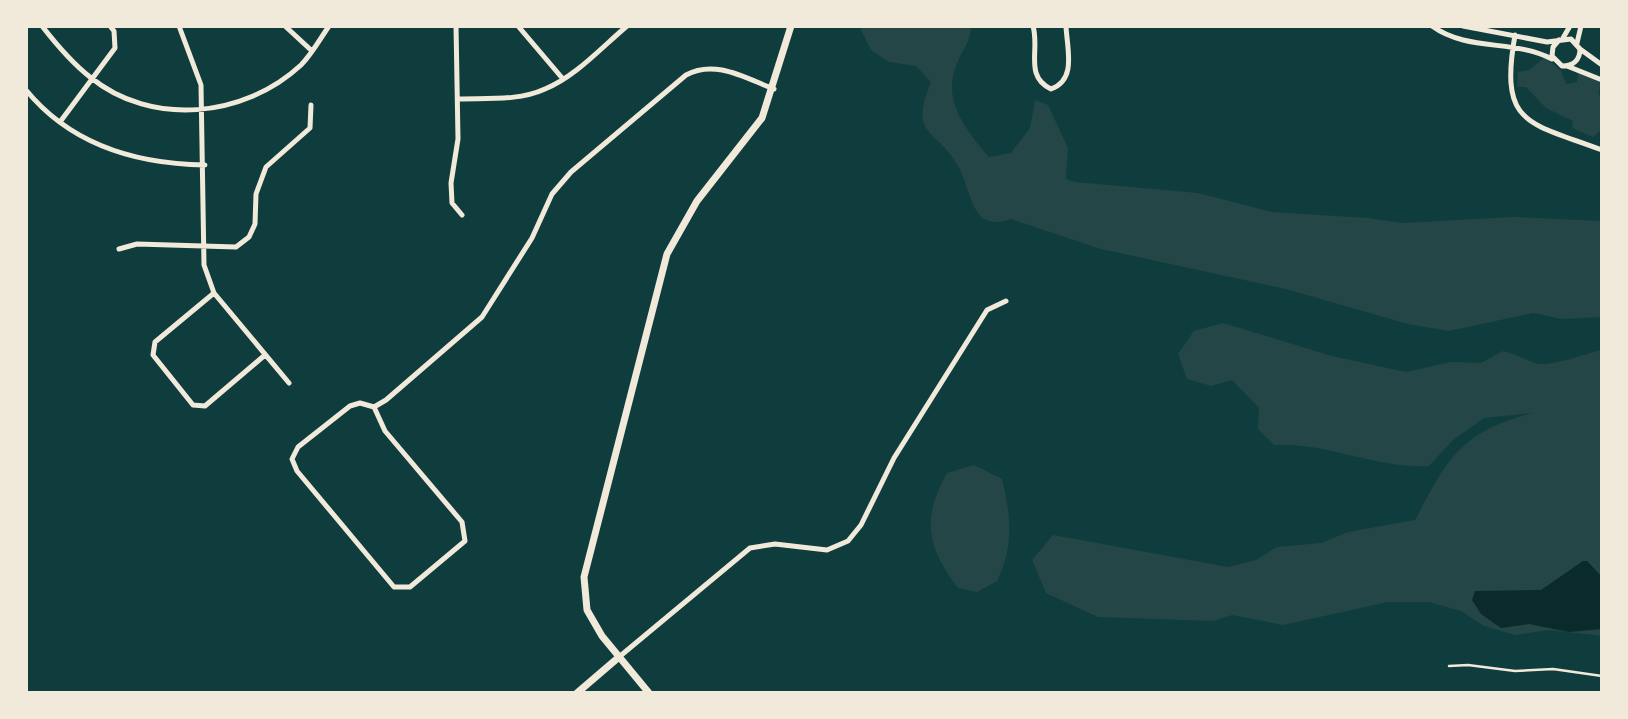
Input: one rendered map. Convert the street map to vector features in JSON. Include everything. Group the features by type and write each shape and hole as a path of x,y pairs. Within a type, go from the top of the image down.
{"main road":[{"path":"649,693 602,636 587,610 584,577 657,284 677,231 755,128 774,89 791,26"},
{"path":"577,693 619,657"}],"street":[{"path":"42,26 92,79 121,96 150,107 179,111 204,110 258,95 285,78 312,51 329,26"},
{"path":"60,122 115,48 114,31 110,26"},
{"path":"179,26 201,85 204,110 204,265 214,293 289,383"},
{"path":"285,26 312,51"},
{"path":"456,26 458,139 451,183 452,203 462,215"},
{"path":"518,26 563,79"},
{"path":"459,99 520,96 545,90 563,79 627,26"},
{"path":"1033,26 1037,37 1034,72 1039,83 1051,89 1062,85 1069,75 1066,26"},
{"path":"1432,26 1461,41 1513,46 1602,80"},
{"path":"1463,26 1547,42 1561,39 1578,46 1602,65"},
{"path":"1555,61 1552,52 1570,26"},
{"path":"1567,66 1576,62 1581,26"},
{"path":"1515,35 1509,88 1515,107 1526,121 1602,150"},
{"path":"374,407 385,430 462,522 466,535 465,541 410,587 401,589 394,587 298,471 292,459 298,447 350,406 360,403 374,407 386,400 482,317 532,238 552,194 571,172 686,75 699,68 717,68 774,89"},
{"path":"26,90 60,122 85,139 122,154 164,164 205,166"},
{"path":"119,248 137,244 236,247 249,237 255,224 259,181 274,157 310,128 311,104"},
{"path":"214,293 155,342 153,355 193,405 205,406 265,355"},
{"path":"619,657 750,548 775,544 827,550 848,541 861,525 894,457 987,310 1006,301"}],"lane":[{"path":"1449,666 1468,664 1515,671 1553,669 1602,676"}],"shaded area":[{"path":"859,26 971,26 952,79 954,104 965,126 989,157 1011,153 1030,128 1035,100 1048,105 1068,148 1066,179 1075,182 1198,193 1272,212 1368,218 1402,223 1513,217 1602,221 1602,317 1562,319 1533,313 1449,331 1408,324 1286,289 1101,249 1011,219 998,222 987,220 974,207 963,176 950,153 924,123 922,113 931,82 916,66 889,62 871,50"},
{"path":"1545,57 1561,71 1566,84 1577,82 1578,71 1601,83 1598,94 1602,98 1602,129 1593,137 1572,128 1573,121 1546,108 1526,87 1517,87 1518,72 1529,70"},
{"path":"1223,323 1332,356 1406,372 1451,362 1481,363 1503,351 1541,364 1602,350 1602,636 1549,630 1515,635 1484,626 1461,611 1429,602 1388,602 1283,625 1232,615 1213,621 1098,617 1046,593 1032,560 1053,535 1228,567 1256,560 1277,547 1321,543 1348,532 1415,520 1437,480 1459,450 1488,429 1532,413 1484,418 1453,440 1429,466 1390,464 1313,447 1274,445 1258,429 1259,408 1232,380 1211,386 1187,379 1178,354 1194,331"},
{"path":"974,465 1002,479 1009,531 1006,556 997,581 977,592 958,588 939,559 931,532 934,504 947,473"},
{"path":"1583,561 1587,561 1602,577 1602,629 1569,632 1529,624 1501,628 1481,614 1472,600 1475,591 1541,590"}]}
